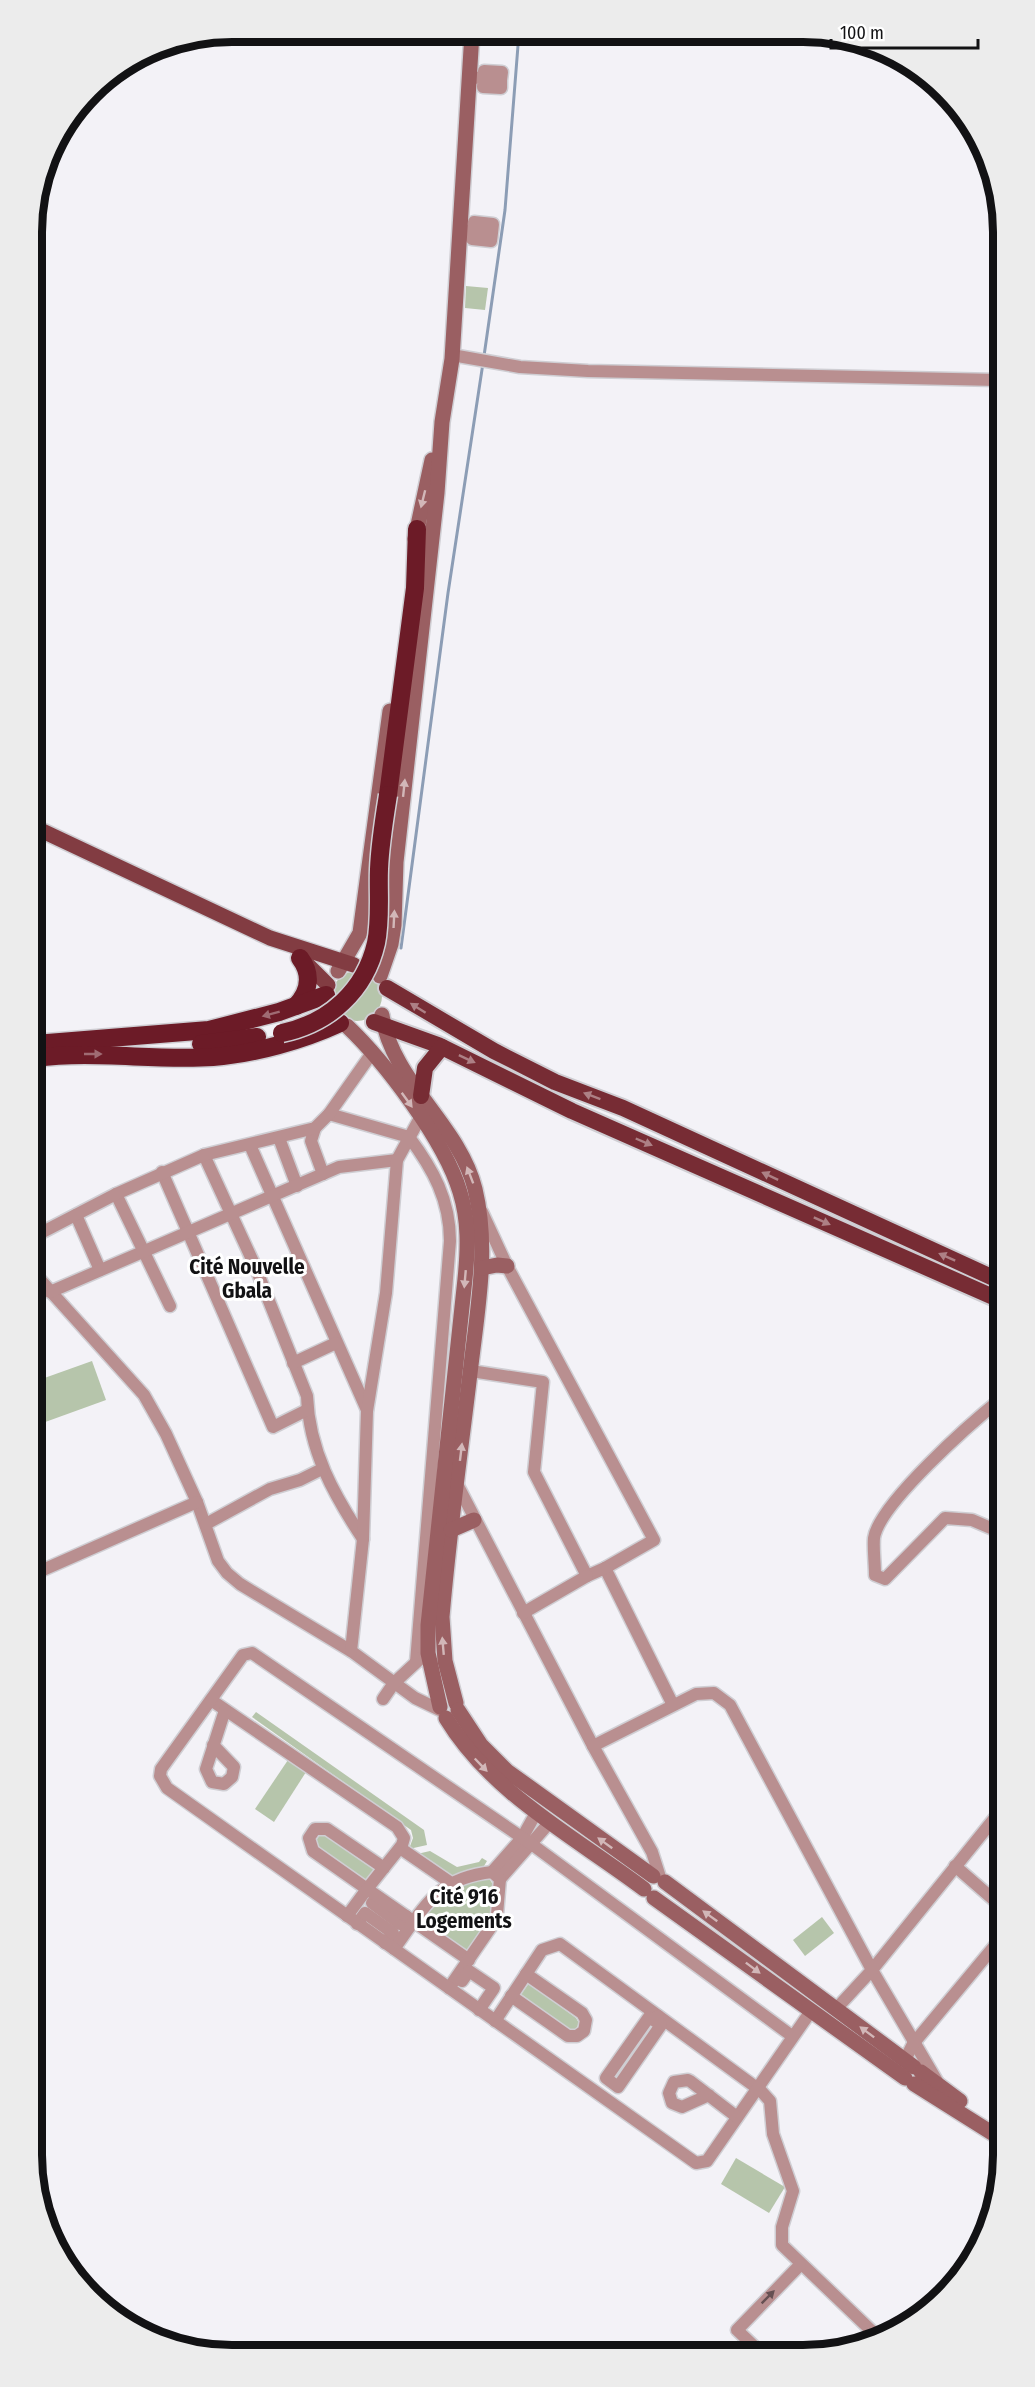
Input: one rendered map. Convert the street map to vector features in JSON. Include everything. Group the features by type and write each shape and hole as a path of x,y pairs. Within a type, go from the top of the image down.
{"highway":[{"path":"134,1055 307,1028 339,1008 363,975 372,956 378,918 379,866 416,577 417,529"},
{"path":"403,684 425,592"},
{"path":"296,1006 306,994 309,979 300,958"},
{"path":"383,982 494,1052 555,1082 623,1108 993,1278"},
{"path":"42,1043 208,1030 296,1006 327,990"},
{"path":"380,1021 442,1047 572,1111 993,1297"},
{"path":"42,1057 63,1054 213,1057 292,1042 343,1024"},
{"path":"128,1037 163,1043 201,1044"},
{"path":"421,1096 425,1068 442,1047"}],"main road":[{"path":"473,42 476,78 466,230 442,422 437,493 398,846 391,944 383,982 387,1005 380,1021 393,1050 460,1153 474,1185 479,1207 482,1268 444,1593 443,1641 448,1710 507,1771 655,1884 836,2009 912,2072 993,2133"},
{"path":"327,990 346,966 360,933 417,529 442,422"},
{"path":"42,832 270,938 346,966 366,966 383,982"},
{"path":"270,938 300,958 327,990 331,1013 372,1053 420,1118 455,1178 464,1210 468,1246 429,1616 422,1657 448,1710 483,1767 536,1813 655,1884 675,1910 811,2011 943,2090 993,2126"},
{"path":"343,1024 360,1027 380,1021"},
{"path":"482,1268 497,1264 507,1266"},
{"path":"452,1530 474,1520"}],"street":[{"path":"476,78 484,71 502,72 501,80"},
{"path":"466,230 474,222 493,224 492,233"},
{"path":"452,355 490,362 588,371 993,380"},
{"path":"323,1174 311,1141 315,1128 329,1114 372,1053"},
{"path":"329,1114 409,1137 437,1180 444,1197 450,1226 422,1657 394,1683 383,1699"},
{"path":"351,1651 363,1539 367,1411 386,1293 397,1160 420,1118"},
{"path":"42,1232 162,1172 204,1155 315,1128"},
{"path":"279,1138 297,1186"},
{"path":"250,1145 367,1411"},
{"path":"204,1155 255,1266 307,1396 307,1410 322,1469 335,1497 363,1539"},
{"path":"50,1292 339,1167 397,1160"},
{"path":"162,1172 273,1427 307,1410"},
{"path":"116,1194 170,1306"},
{"path":"479,1207 507,1266 654,1540 523,1612"},
{"path":"76,1215 100,1270"},
{"path":"42,1282 144,1395 166,1434 197,1502 218,1561 227,1573 240,1584 351,1651 421,1702 448,1710"},
{"path":"293,1363 336,1343"},
{"path":"471,1371 543,1382 564,1372"},
{"path":"543,1382 534,1472 587,1576"},
{"path":"993,1405 966,1427 890,1508 874,1536 875,1575 885,1579 945,1518 972,1520 993,1529"},
{"path":"206,1524 270,1489 300,1480 322,1469"},
{"path":"457,1484 593,1746 652,1852 655,1884"},
{"path":"42,1569 197,1502"},
{"path":"605,1568 673,1705"},
{"path":"389,1946 393,1933 366,1913 357,1924 164,1786 160,1776 161,1769 243,1655 255,1654 526,1840 792,2036"},
{"path":"593,1746 673,1705 706,1692 722,1697 730,1705 872,1970 943,2090"},
{"path":"211,1700 397,1827 404,1838 400,1848 384,1868 373,1893 372,1904 400,1924 410,1919"},
{"path":"213,1745 225,1710"},
{"path":"526,1840 536,1813"},
{"path":"836,2009 872,1970 993,1820"},
{"path":"452,1990 495,1918 496,1875 526,1840 550,1822"},
{"path":"373,1893 313,1851 309,1844 311,1833 318,1828 327,1829 384,1868"},
{"path":"400,1848 451,1883"},
{"path":"955,1866 993,1899"},
{"path":"389,1946 410,1919 437,1892 451,1883 477,1873 496,1875"},
{"path":"347,1916 373,1893"},
{"path":"410,1919 469,1960"},
{"path":"495,2021 540,1952 548,1946 560,1944 657,2018 758,2088 770,2101 773,2134 793,2191 782,2228 782,2245 800,2265 873,2331"},
{"path":"389,1946 696,2163 707,2161 811,2011"},
{"path":"526,1974 582,2013 586,2020 585,2029 577,2036 568,2036 510,1999 503,1998 536,1948 540,1952"},
{"path":"912,2072 914,2044 993,1949"},
{"path":"452,1990 469,1971 494,1988 479,2010"},
{"path":"649,2017 657,2018 661,2025 618,2086 606,2078 649,2017"},
{"path":"709,2095 737,2117"},
{"path":"753,2345 736,2330 800,2265"}],"green space":[{"path":"466,286 488,288 485,310 465,308"},
{"path":"357,971 371,975 378,982 382,996 378,1010 371,1017 357,1021 343,1017 336,1010 332,996 336,982 343,975"},
{"path":"92,1361 106,1400 42,1423 42,1379"},
{"path":"256,1712 424,1830 427,1845 409,1849 413,1838 411,1830 252,1717"},
{"path":"288,1760 306,1772 274,1822 255,1809"},
{"path":"320,1835 326,1835 374,1869 366,1881 317,1846 316,1840"},
{"path":"430,1851 457,1867 479,1862 482,1858 487,1861 484,1866 453,1877 417,1854"},
{"path":"486,1874 492,1883 491,1915 467,1951 422,1920 445,1891"},
{"path":"822,1917 834,1933 805,1956 793,1940"},
{"path":"529,1983 576,2018 579,2023 576,2029 568,2030 521,1994"},
{"path":"736,2158 785,2187 769,2213 721,2184"}],"waterway":[{"path":"484,356 505,210 518,42"},
{"path":"401,948 448,593 483,363"}],"district":[{"name":"Cité Nouvelle Gbala","path":"247,1279"},
{"name":"Cité 916 Logements","path":"464,1909"}]}
